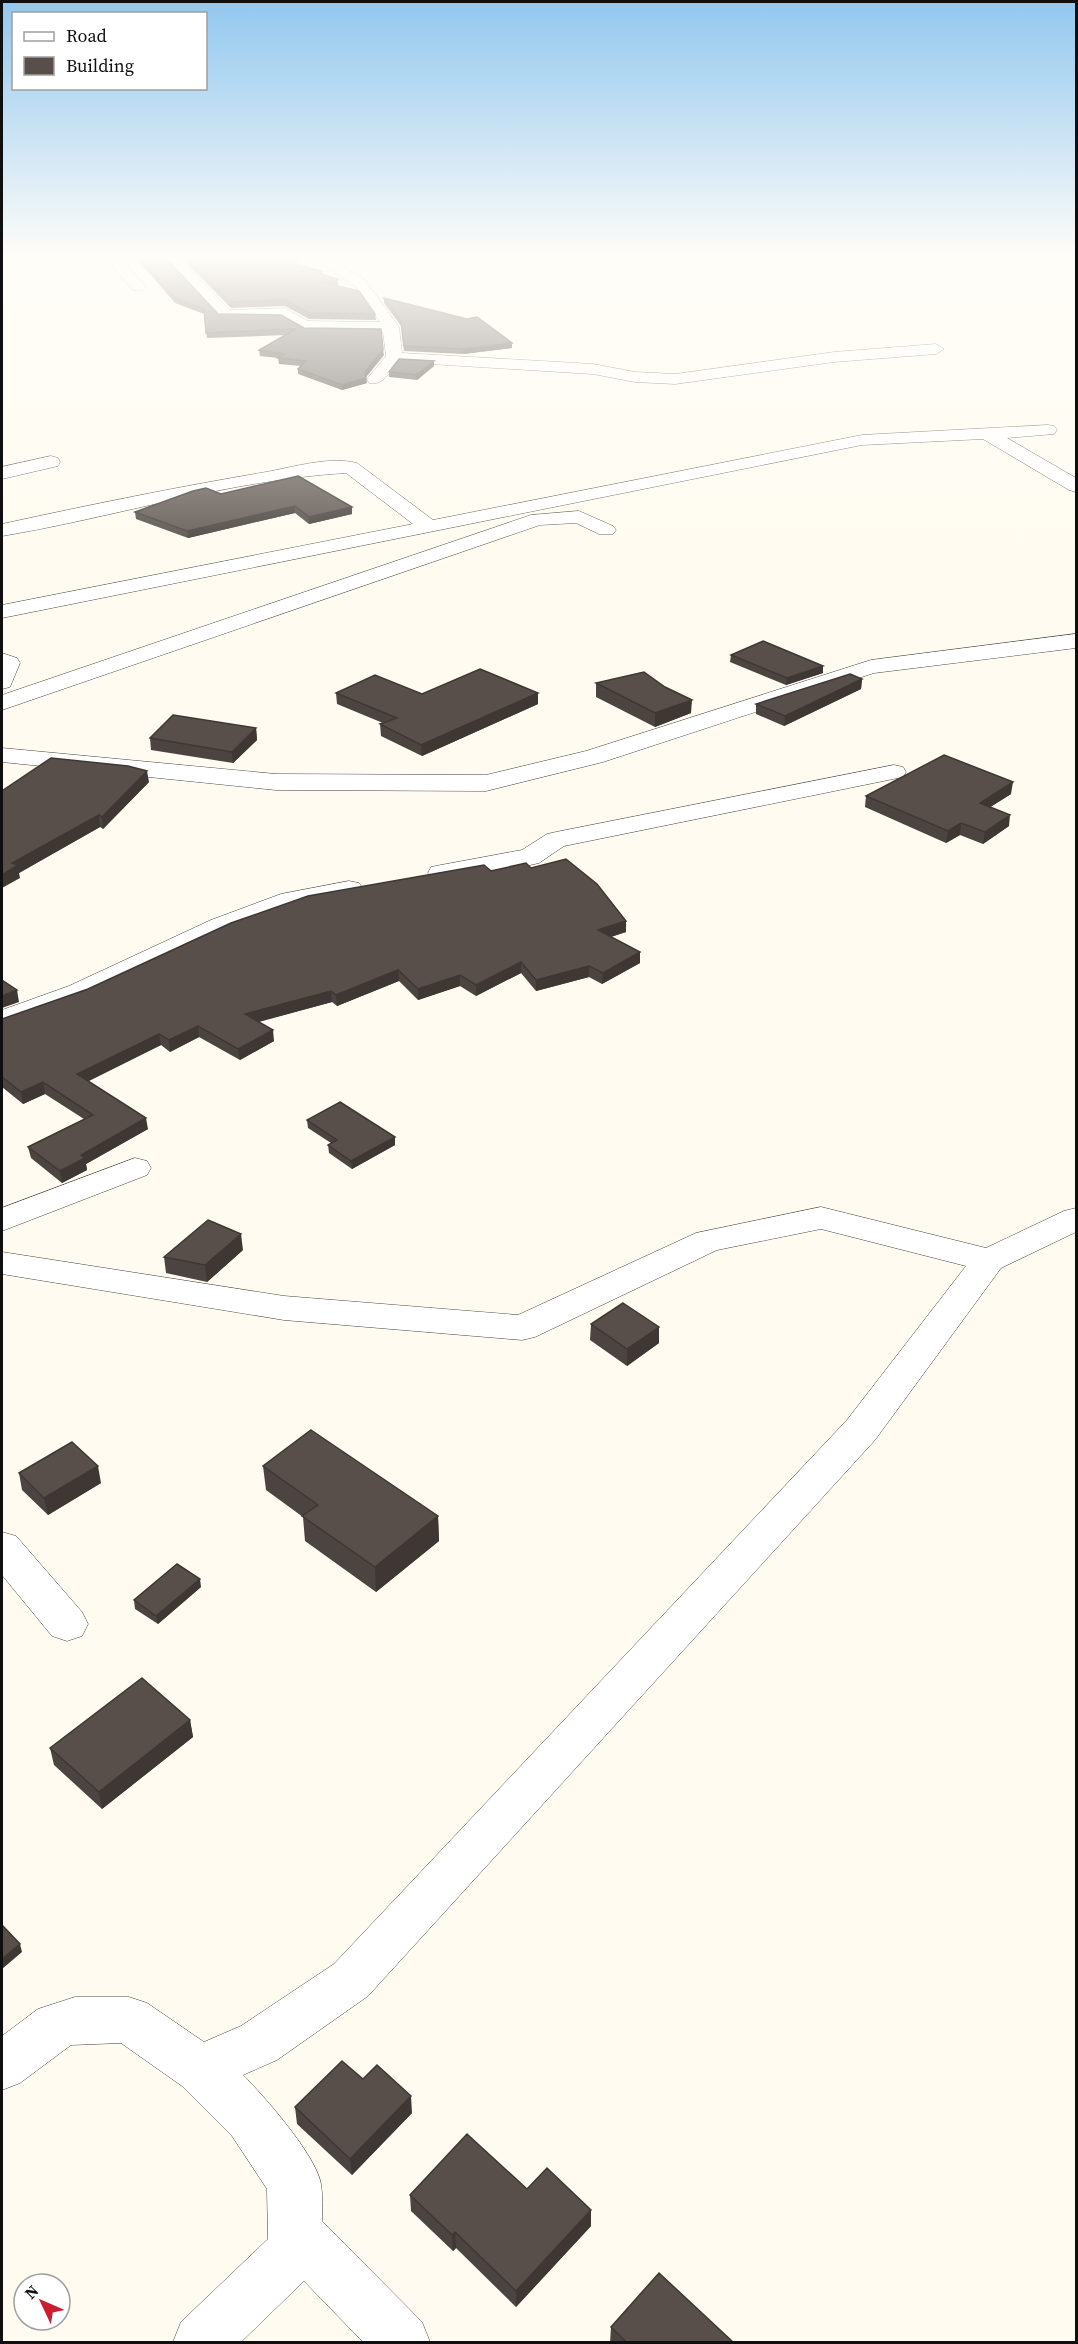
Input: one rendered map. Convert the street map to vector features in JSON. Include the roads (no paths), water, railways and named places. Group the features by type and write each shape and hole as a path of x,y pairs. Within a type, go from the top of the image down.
{"street":[{"path":"375,379 385,367"},
{"path":"566,367 593,369 635,377 675,379 759,367"},
{"path":"2,612 862,440 1047,430"},
{"path":"986,433 1077,486"},
{"path":"2,472 51,462"},
{"path":"2,530 191,490 316,469 350,467 429,526"},
{"path":"2,703 538,519 579,517 606,530"},
{"path":"2,755 276,782 486,783 594,757 871,667 1077,640"},
{"path":"2,660 9,663 2,682"},
{"path":"530,857 556,840 894,772"},
{"path":"416,877 530,857 582,857"},
{"path":"2,1020 79,992 220,926 271,907 291,900 371,885"},
{"path":"2,1220 135,1168"},
{"path":"2,1263 284,1308 522,1328 708,1241 821,1218 990,1260"},
{"path":"200,2069 259,2043 351,1980 861,1430 990,1260 1077,1219"},
{"path":"2,1547 67,1624"},
{"path":"2,2066 56,2026 75,2020 129,2020 200,2069 250,2118 294,2182 296,2251 201,2343"},
{"path":"295,2232 402,2343"}]}
